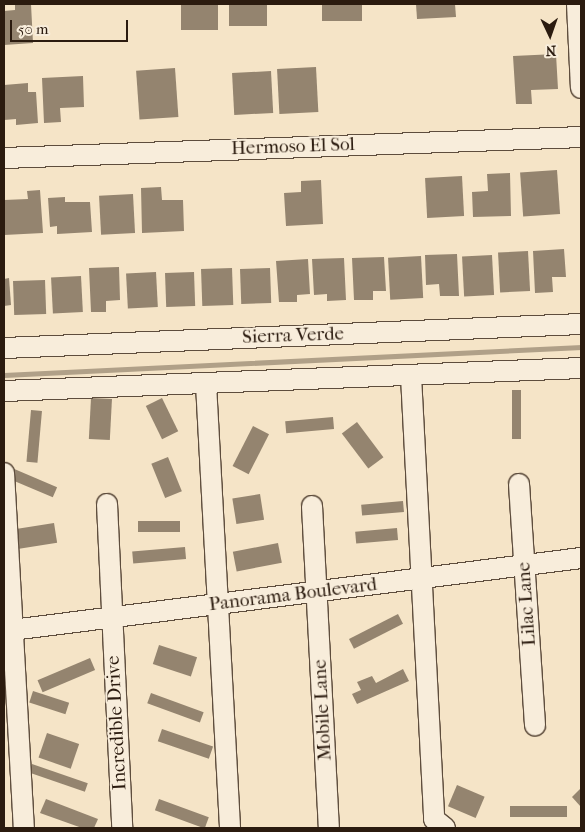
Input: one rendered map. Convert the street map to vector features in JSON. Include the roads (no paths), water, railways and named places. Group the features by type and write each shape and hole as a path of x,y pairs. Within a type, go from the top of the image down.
{"street":[{"path":"577,4 581,88"},
{"name":"Hermoso El Sol","path":"4,158 581,136"},
{"name":"Sierra Verde","path":"4,348 581,324"},
{"path":"4,391 581,368"},
{"path":"411,376 434,819 445,828"},
{"path":"206,384 230,828"},
{"path":"4,473 9,630 24,828"},
{"name":"Lilac Lane","path":"520,484 535,725"},
{"name":"Incredible Drive","path":"107,504 122,828"},
{"name":"Mobile Lane","path":"312,506 329,828"},
{"name":"Panorama Boulevard","path":"9,630 524,567 581,558"}],"waterway":[{"path":"4,375 581,347"}]}
